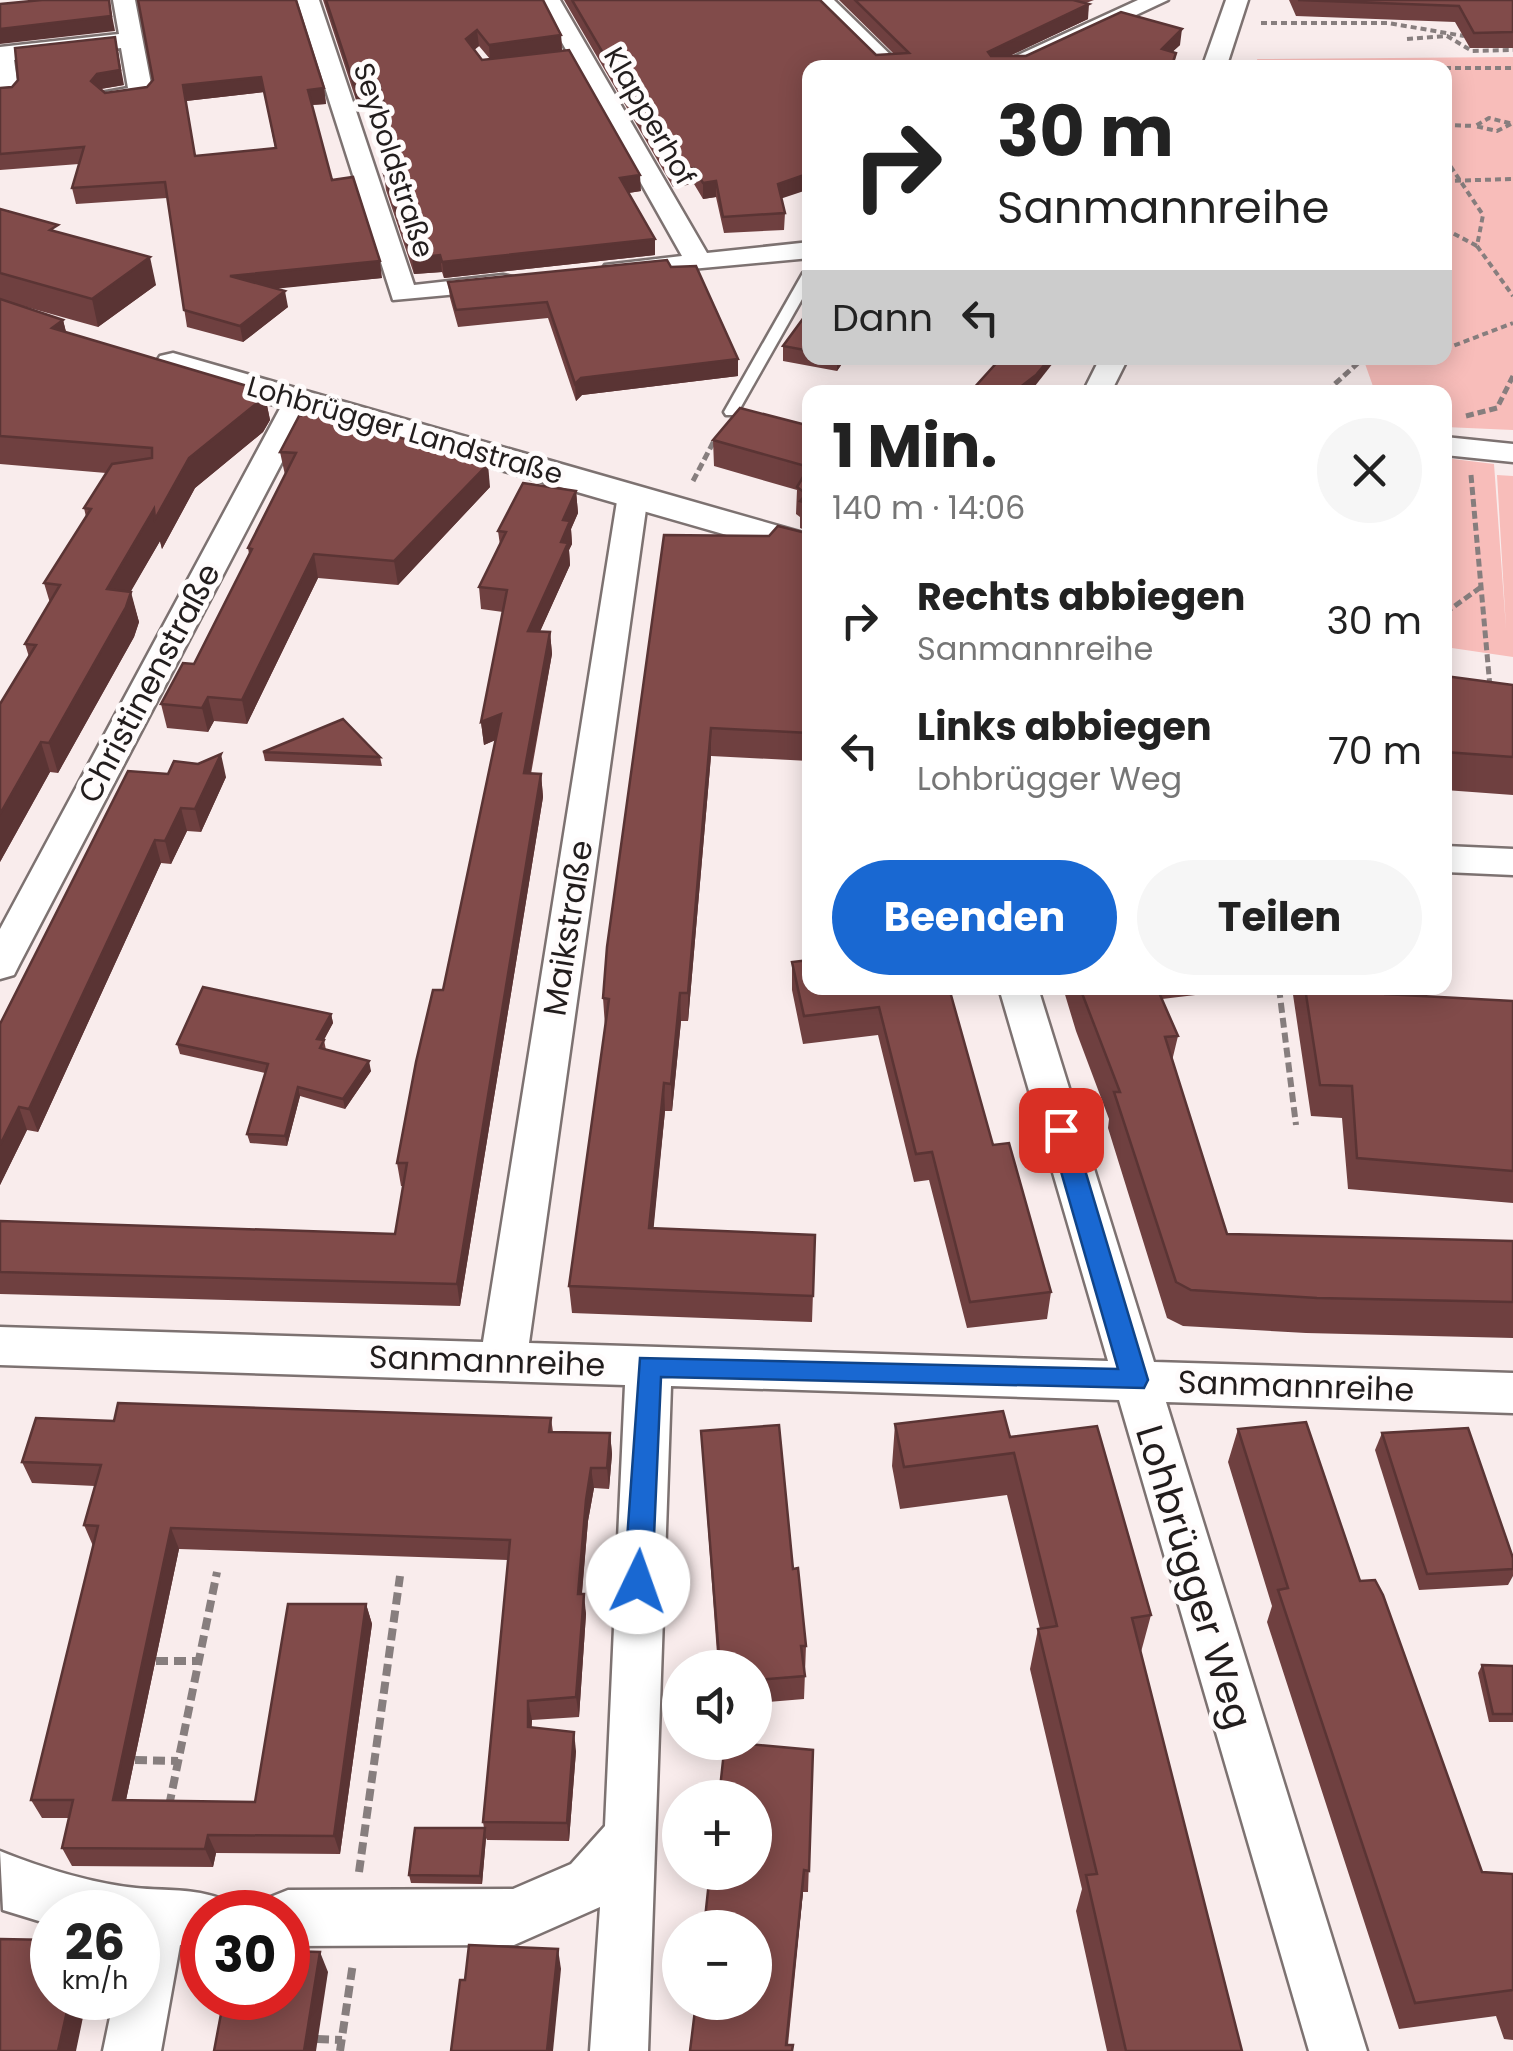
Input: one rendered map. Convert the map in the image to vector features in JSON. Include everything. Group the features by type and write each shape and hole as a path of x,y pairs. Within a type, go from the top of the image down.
{"street":[{"path":"110,98 141,94 124,0"},
{"name":"Seyboldstraße","path":"308,0 403,294 521,281"},
{"name":"Klapperhof","path":"549,0 571,57 699,262"},
{"path":"821,0 884,60"},
{"path":"1020,60 1157,0"},
{"path":"1217,60 1234,11"},
{"path":"6,94 2,54 132,40"},
{"path":"580,275 802,253"},
{"name":"Lohbrügger Landstraße","path":"130,352 802,545"},
{"name":"Christinenstraße","path":"0,964 298,401"},
{"path":"1457,448 1513,453"},
{"name":"Maikstraße","path":"503,1362 633,495"},
{"path":"1452,858 1513,862"},
{"name":"Lohbrügger Weg","path":"1021,995 1338,2051"},
{"name":"Sanmannreihe","path":"0,1346 1513,1393"},
{"path":"620,2051 649,1366"},
{"path":"310,1918 514,1917 590,1883 631,1837"},
{"path":"0,1878 30,1892"},
{"path":"132,2051 137,2020"}],"lane":[{"path":"731,412 802,287"}],"path":[{"path":"1234,11 1388,24 1447,36 1472,51 1513,50"},
{"path":"1407,39 1464,36"},
{"path":"1452,68 1513,68"},
{"path":"1475,126 1488,118 1512,124"},
{"path":"1452,125 1497,131 1512,124"},
{"path":"1452,170 1483,215 1477,246"},
{"path":"1452,181 1513,179"},
{"path":"1452,233 1477,246 1513,296"},
{"path":"1452,346 1513,323"},
{"path":"1334,385 1356,365"},
{"path":"1490,693 1482,586 1457,448 1460,424 1465,417 1496,408 1513,376"},
{"path":"678,508 731,412"},
{"path":"1452,608 1482,586"},
{"path":"1280,995 1296,1125"},
{"path":"166,1819 217,1572"},
{"path":"317,2039 341,2045 400,1576"},
{"path":"156,1660 198,1661"},
{"path":"135,1760 178,1761"}],"shaded area":[{"path":"1513,57 1513,430 1452,427 1452,385 1373,385 1365,365 1452,365 1452,60 1257,59"},
{"path":"1452,459 1494,464 1506,628 1497,475 1513,476 1513,657 1452,648"}],"building":[{"path":"109,0 111,16 0,29 0,4"},
{"path":"138,0 296,0 324,88 308,90 332,180 353,177 380,261 230,276 285,291 240,326 184,310 165,182 72,188 84,147 0,154 0,88 12,87 18,80 15,48 115,37 120,70 97,74 91,81 105,93 147,87 153,80","holes":["261,77 276,148 195,156 183,85"]},
{"path":"326,0 543,0 561,35 489,45 477,30 466,39 482,60 569,50 640,175 620,178 655,239 442,262 440,255 412,258 384,174 400,172 379,82 354,85"},
{"path":"572,0 820,0 876,55 909,53 855,0 1073,0 1089,4 988,52 991,56 1026,56 1121,12 1182,29 1162,49 1176,53 1174,60 802,60 802,176 778,184 785,213 723,217 716,181 703,183 694,168 672,171"},
{"path":"1298,0 1513,0 1513,32 1474,33 1459,6"},
{"path":"0,209 58,225 50,230 150,257 92,299 0,273"},
{"path":"667,260 671,267 696,266 738,359 581,378 575,384 547,302 456,310 448,282"},
{"path":"0,299 63,320 52,328 264,391 257,403 189,458 155,519 154,509 107,589 131,592 126,607 49,743 41,742 0,814 0,704 36,645 25,644 60,585 44,583 91,509 84,508 112,464 152,458 152,448 0,436"},
{"path":"802,320 802,350 783,346"},
{"path":"995,365 1044,365 1023,385 977,385"},
{"path":"740,408 802,424 802,465 713,440"},
{"path":"315,412 488,464 394,561 314,554 242,700 208,697 202,708 161,704 183,663 194,664 252,549 248,548 296,453 280,452 299,416"},
{"path":"523,483 576,491 563,520 570,521 561,542 568,543 528,631 550,632 524,773 541,774 457,1284 0,1272 0,1221 395,1234 407,1163 397,1163 416,1062 433,990 443,990 501,714 481,722 507,590 479,587 506,532 498,531"},
{"path":"778,526 802,532 802,733 711,728 688,993 680,993 671,1084 664,1083 649,1228 815,1235 813,1296 569,1286 609,999 603,998 607,947 664,535 769,536"},
{"path":"1452,677 1513,685 1513,757 1452,753"},
{"path":"343,719 380,757 263,752"},
{"path":"221,754 195,809 181,808 165,841 155,840 29,1109 19,1107 0,1145 0,1024 128,771 168,774 174,761 198,764"},
{"path":"802,961 802,995 951,995 993,1145 1009,1143 1051,1292 970,1302 932,1152 916,1154 879,1007 804,1016 792,962"},
{"path":"203,987 331,1014 317,1039 324,1040 320,1048 369,1061 343,1099 298,1087 285,1136 247,1134 268,1064 177,1044"},
{"path":"1083,995 1160,995 1178,1036 1165,1037 1227,1234 1513,1241 1513,1302 1317,1298 1191,1290 1176,1282 1114,1092 1120,1092"},
{"path":"1306,995 1513,1001 1513,1171 1357,1158 1352,1086 1320,1085"},
{"path":"118,1403 551,1418 549,1432 610,1433 607,1468 591,1468 586,1500 578,1594 584,1594 576,1697 528,1701 528,1727 574,1732 567,1823 483,1822 510,1540 171,1528 113,1800 255,1802 288,1604 366,1604 334,1836 208,1835 205,1849 62,1848 73,1800 31,1800 98,1526 84,1525 101,1465 22,1462 36,1418 114,1421"},
{"path":"1003,1411 1010,1437 1097,1426 1151,1615 1132,1618 1242,2051 1126,2051 1086,1875 1097,1874 1038,1629 1057,1626 1014,1453 904,1467 895,1424"},
{"path":"1306,1422 1360,1581 1375,1580 1383,1595 1482,1872 1513,1874 1513,1990 1415,2003 1278,1590 1288,1588 1238,1429"},
{"path":"779,1425 793,1569 798,1568 805,1676 772,1679 772,1650 719,1650 701,1431"},
{"path":"1468,1428 1513,1558 1513,1569 1427,1574 1382,1433"},
{"path":"1482,1665 1513,1666 1513,1714 1493,1714"},
{"path":"772,1746 813,1750 809,1871 804,1870 786,2045 793,2045 792,2051 690,2051 694,2020 772,2020 772,1910 706,1910 708,1890 772,1890 772,1780 721,1780 723,1760 772,1760"},
{"path":"415,1828 485,1828 480,1876 409,1875"},
{"path":"0,1939 30,1940 30,2020 65,2020 58,2051 0,2051"},
{"path":"469,1945 558,1949 547,2051 451,2051 460,1980 465,1980"},
{"path":"310,1952 320,1952 310,2014"},
{"path":"220,2020 309,2020 304,2051 214,2051"}],"route":[{"path":"638,1582 649,1366 1135,1380 1061,1130"}]}
